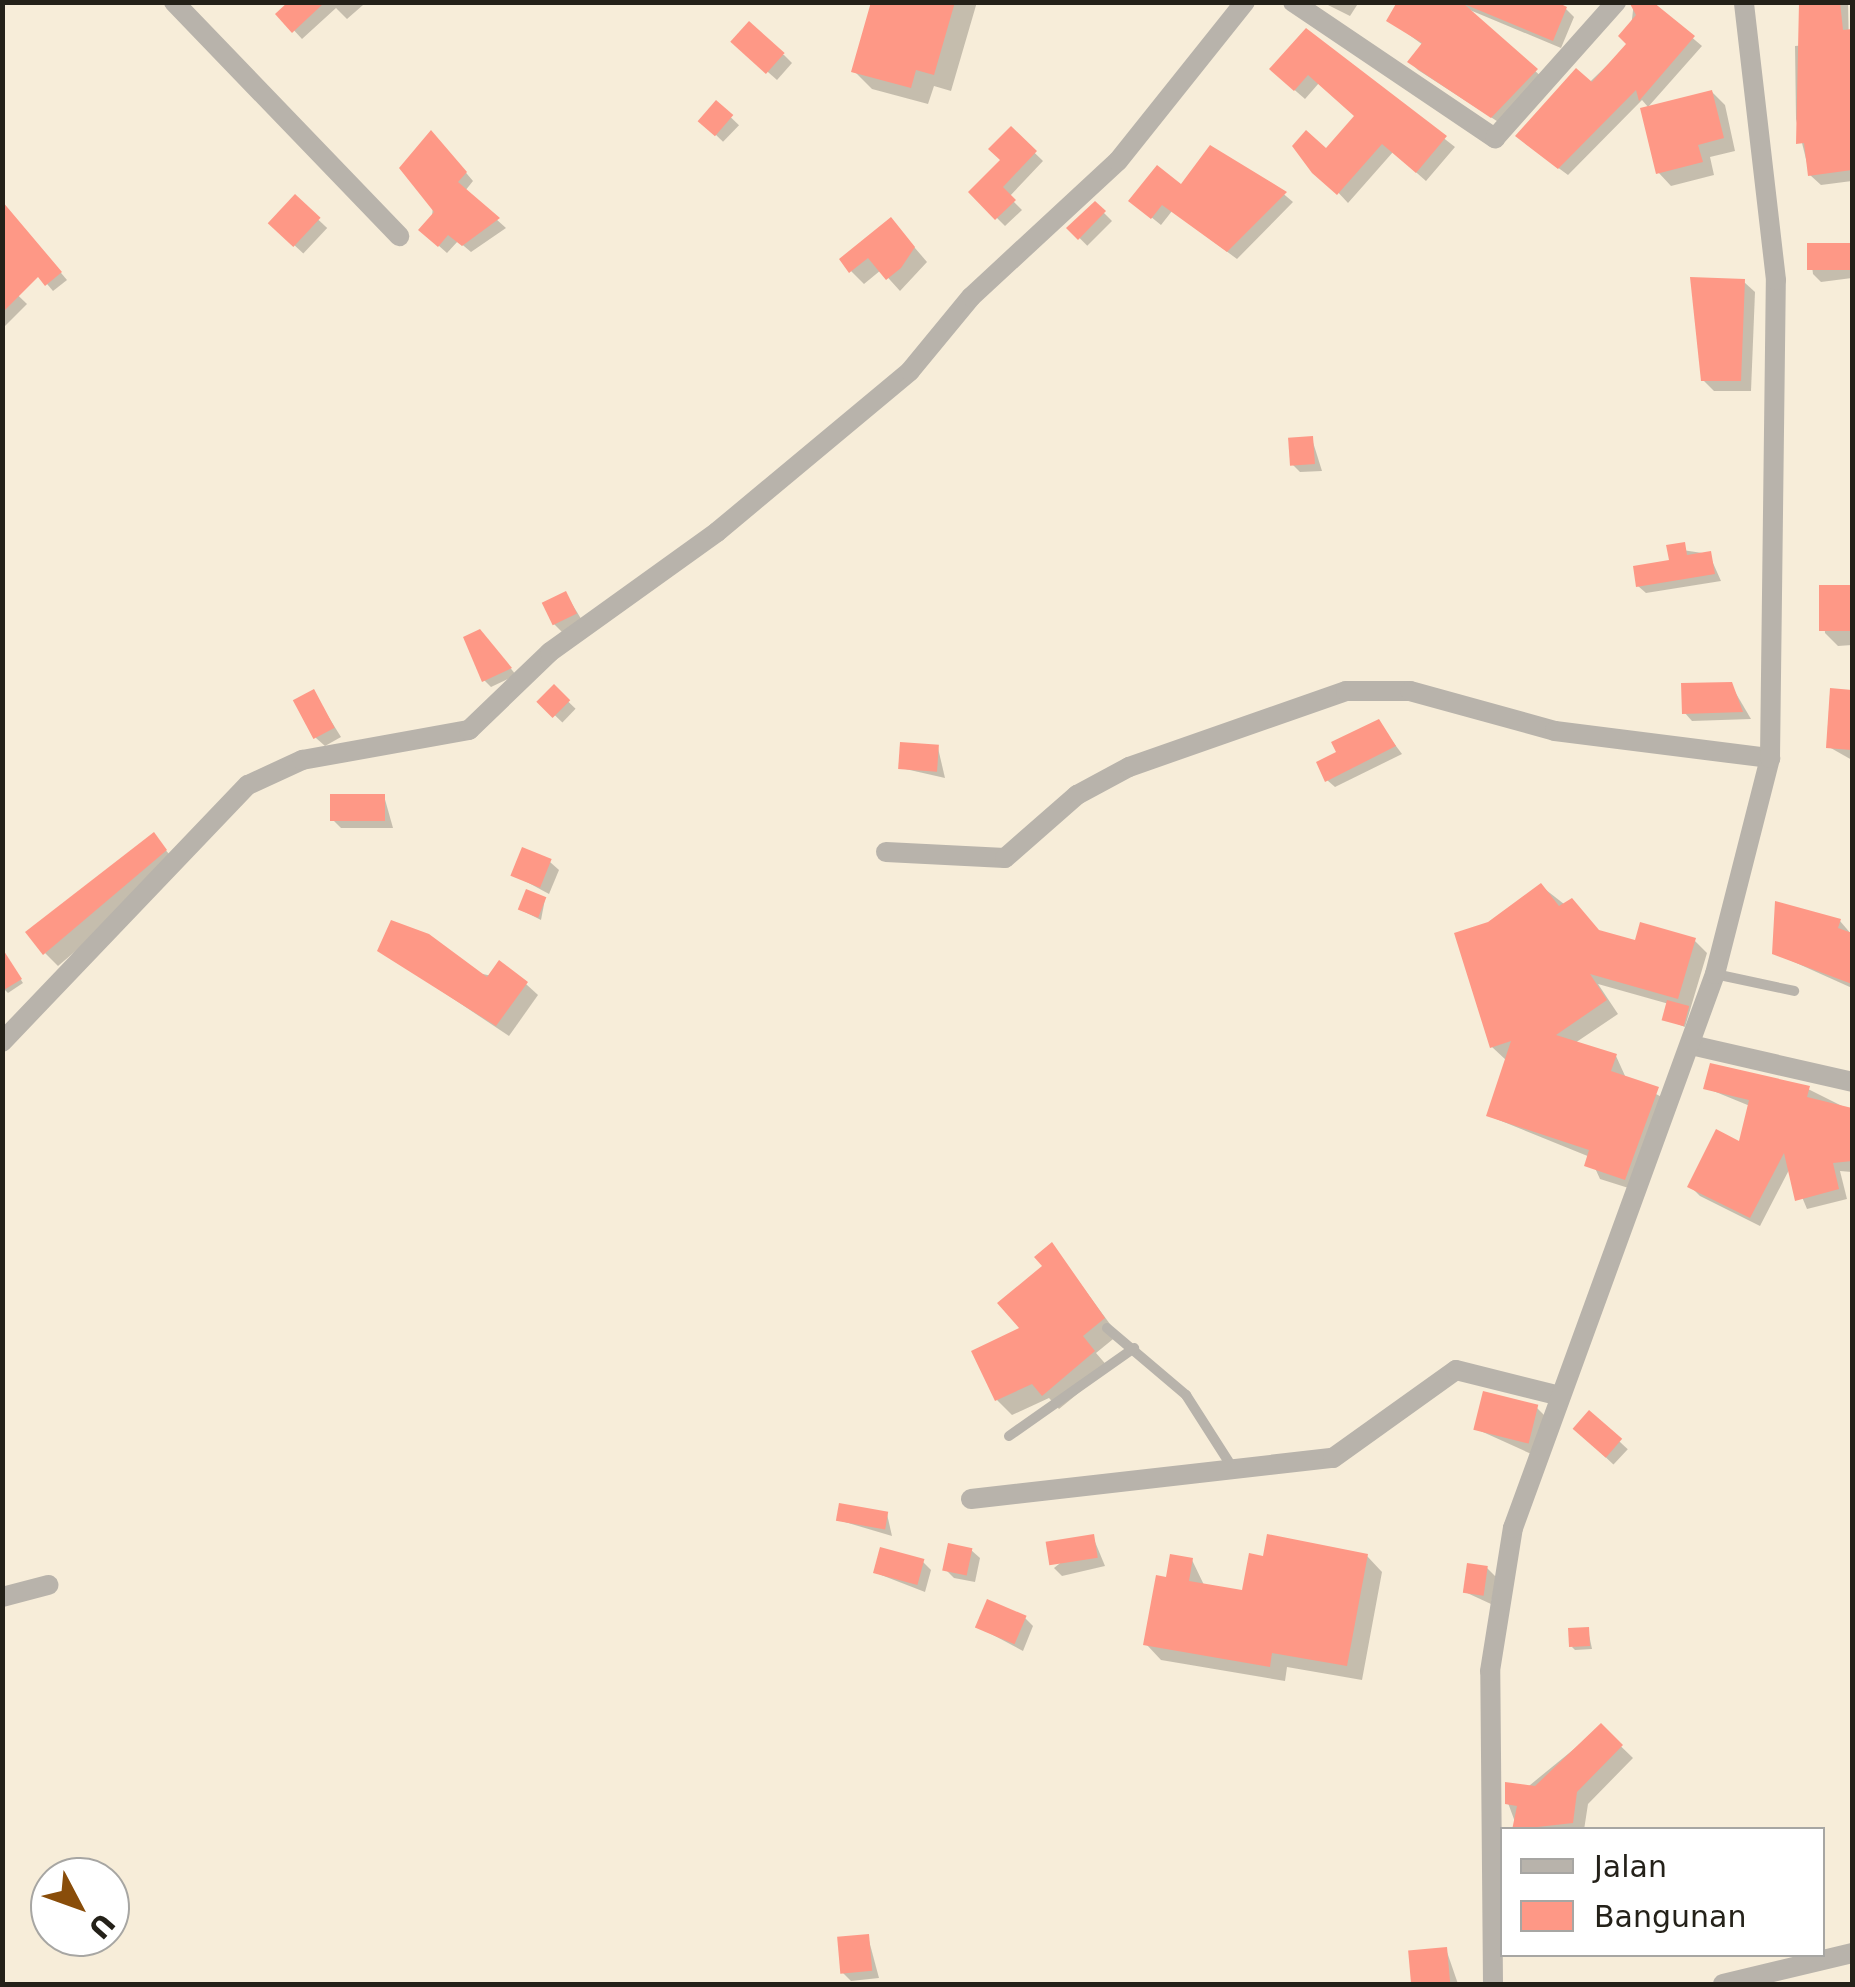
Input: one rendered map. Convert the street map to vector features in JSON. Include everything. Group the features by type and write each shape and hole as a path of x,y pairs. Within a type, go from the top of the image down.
{"street":[{"path":"174,2 399,236"},
{"path":"2,1042 248,784 302,760 469,730 550,652 691,552 910,371 971,297 1118,161 1245,2"},
{"path":"1293,2 1495,138 1616,2"},
{"path":"1493,1984 1490,1670 1513,1528 1716,974 1770,758 1776,280 1739,4"},
{"path":"886,852 1006,858 1077,794 1129,767 1346,691 1410,691 1555,731 1770,758"},
{"path":"1691,1045 1852,1082"},
{"path":"971,1499 1236,1475 1352,1453 1456,1370 1560,1396"},
{"path":"2,1597 48,1584"},
{"path":"1723,1984 1852,1953"}],"lane":[{"path":"1716,974 1794,991"},
{"path":"1107,1328 1186,1395 1236,1475"},
{"path":"1009,1436 1134,1348"}],"building":[{"path":"288,2 325,2 292,33 275,14"},
{"path":"871,2 955,2 934,75 916,70 911,88 851,72"},
{"path":"1397,2 1557,2 1567,7 1553,41 1464,4 1538,69 1491,118 1407,62 1422,43 1386,21"},
{"path":"1629,2 1653,2 1695,36 1639,101 1636,90 1558,169 1515,136 1576,68 1592,82 1626,44 1618,36 1636,15"},
{"path":"1799,2 1840,2 1843,30 1852,29 1852,170 1808,176 1804,143 1796,144"},
{"path":"749,21 785,53 766,74 730,42"},
{"path":"1306,28 1447,136 1416,173 1382,144 1337,195 1312,173 1292,146 1306,130 1326,148 1354,116 1308,75 1294,91 1269,69"},
{"path":"1712,90 1724,138 1698,145 1703,162 1656,174 1640,108"},
{"path":"716,100 733,115 715,136 698,121"},
{"path":"1011,126 1037,151 1003,187 1016,200 995,220 968,192 1000,160 988,149"},
{"path":"431,130 467,172 458,182 500,218 462,246 448,235 438,247 418,230 434,212 399,168"},
{"path":"1210,145 1287,192 1227,252 1162,205 1151,219 1128,201 1157,165 1181,184"},
{"path":"295,194 321,218 293,247 268,223"},
{"path":"2,201 62,272 45,286 38,277 2,313"},
{"path":"1095,201 1106,211 1078,240 1066,228"},
{"path":"891,217 915,247 901,268 886,280 868,258 849,273 839,259"},
{"path":"1807,243 1852,243 1852,270 1807,270"},
{"path":"1690,277 1745,279 1741,381 1701,381"},
{"path":"1313,436 1315,464 1290,466 1288,438"},
{"path":"1685,542 1687,555 1711,551 1715,574 1636,587 1633,566 1669,560 1666,545"},
{"path":"1819,585 1852,585 1852,631 1819,631"},
{"path":"566,591 577,613 553,625 542,603"},
{"path":"480,629 512,668 482,682 463,637"},
{"path":"1732,682 1743,712 1682,714 1681,683"},
{"path":"554,684 570,700 553,718 536,702"},
{"path":"1830,688 1852,690 1852,750 1826,748"},
{"path":"314,689 335,728 313,739 293,700"},
{"path":"1379,719 1396,746 1325,782 1316,762 1336,752 1331,742"},
{"path":"900,742 939,745 937,772 898,769"},
{"path":"330,794 385,794 385,821 330,821"},
{"path":"154,832 167,850 43,955 25,932"},
{"path":"522,847 552,859 540,888 510,876"},
{"path":"1541,883 1559,906 1572,898 1599,930 1635,940 1640,922 1696,938 1678,999 1590,974 1607,1000 1556,1035 1617,1054 1611,1071 1659,1087 1625,1180 1584,1166 1589,1150 1486,1116 1511,1041 1490,1048 1454,933 1488,922"},
{"path":"526,889 546,897 538,918 518,909"},
{"path":"1775,901 1841,919 1838,928 1852,933 1852,984 1772,954"},
{"path":"391,920 429,934 487,977 499,960 528,982 496,1026 377,951"},
{"path":"2,948 22,979 2,991"},
{"path":"1667,1000 1689,1006 1684,1026 1662,1020"},
{"path":"1710,1063 1810,1086 1807,1097 1852,1108 1852,1161 1833,1163 1839,1189 1795,1201 1784,1153 1750,1218 1687,1187 1716,1129 1739,1141 1749,1100 1703,1089"},
{"path":"1052,1242 1105,1318 1083,1336 1095,1351 1042,1396 1032,1384 995,1401 971,1351 1019,1328 997,1303 1042,1266 1034,1257"},
{"path":"1483,1391 1538,1405 1529,1444 1473,1430"},
{"path":"1589,1410 1622,1439 1606,1458 1573,1429"},
{"path":"839,1503 888,1512 885,1529 836,1521"},
{"path":"1094,1534 1098,1558 1049,1565 1046,1542"},
{"path":"1267,1534 1368,1554 1347,1666 1272,1653 1270,1667 1143,1645 1156,1575 1166,1577 1170,1554 1193,1558 1189,1581 1242,1590 1249,1553 1263,1556"},
{"path":"948,1543 972,1548 967,1576 942,1570"},
{"path":"880,1547 924,1559 917,1585 873,1573"},
{"path":"1467,1563 1488,1566 1484,1596 1463,1593"},
{"path":"987,1599 1027,1616 1014,1644 975,1628"},
{"path":"1589,1627 1590,1646 1569,1647 1568,1628"},
{"path":"1601,1723 1623,1745 1577,1792 1573,1823 1513,1827 1517,1806 1505,1804 1505,1782 1535,1786"},
{"path":"869,1934 872,1971 840,1974 837,1937"},
{"path":"1447,1947 1450,1984 1411,1984 1408,1950"}]}
